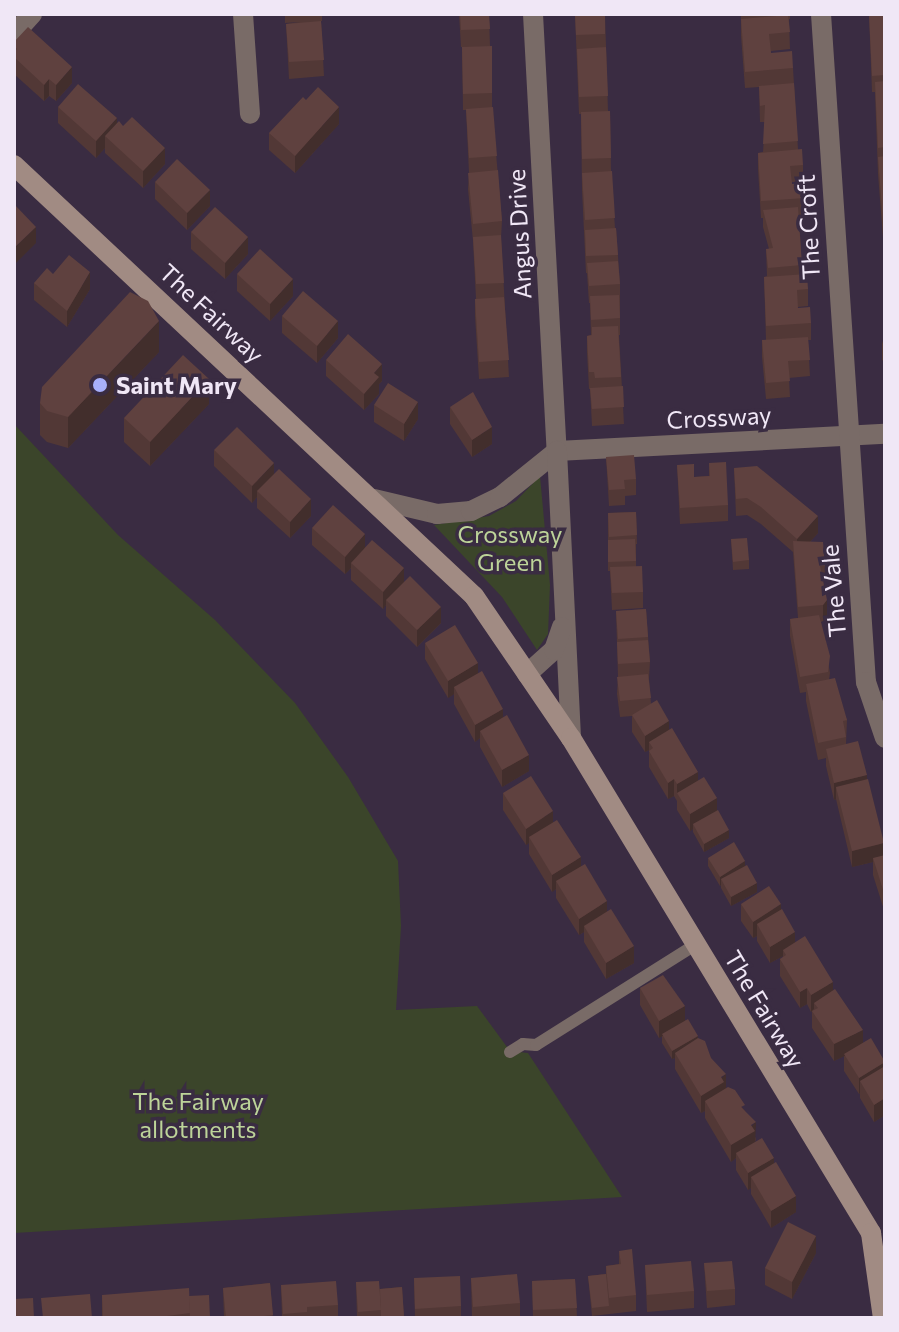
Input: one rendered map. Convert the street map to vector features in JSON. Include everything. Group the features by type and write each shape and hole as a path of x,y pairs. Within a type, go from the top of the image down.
{"street":[{"path":"14,34 32,14"},
{"path":"243,14 250,114"},
{"name":"Angus Drive","path":"533,14 557,451"},
{"name":"The Croft","path":"821,14 847,436"},
{"name":"The Fairway","path":"14,165 374,499 474,596 571,738 871,1233 881,1258 883,1318"},
{"name":"Crossway","path":"557,451 885,434"},
{"name":"The Vale","path":"847,436 866,682 885,738"},
{"name":"The Fairway","path":"374,499 437,514 471,511 500,497 557,451"},
{"name":"The Fairway","path":"557,451 571,738"},
{"name":"The Fairway","path":"527,674 554,650 565,606"}],"lane":[{"path":"510,1052 523,1044 536,1045 695,945"}],"green space":[{"name":"The Fairway allotments","path":"14,424 118,535 215,620 295,703 348,777 398,861 401,926 396,1010 477,1006 510,1051 528,1053 622,1197 14,1233"},
{"name":"Crossway Green","path":"540,476 550,585 548,634 537,650 502,597 434,525 489,516 516,501"}],"building":[{"path":"460,14 489,14 490,29 461,30"},
{"path":"575,14 605,14 605,34 576,35"},
{"path":"869,14 885,14 885,75 872,76"},
{"path":"788,15 790,32 769,34 771,53 792,51 793,68 745,72 741,19"},
{"path":"321,21 324,60 289,62 286,24"},
{"path":"28,27 72,67 56,85 49,79 44,85 14,57 17,49 14,42"},
{"path":"492,46 492,93 463,94 462,47"},
{"path":"606,47 608,96 579,97 577,49"},
{"path":"885,81 885,147 878,148 875,82"},
{"path":"794,83 798,141 763,144 765,105 760,106 759,86"},
{"path":"78,84 117,118 96,141 58,107"},
{"path":"318,87 339,107 295,156 269,133 303,97 306,100"},
{"path":"493,107 497,156 469,158 466,109"},
{"path":"610,111 611,158 582,159 581,112"},
{"path":"132,117 165,148 143,171 105,136 119,121 123,126"},
{"path":"802,149 803,165 790,166 792,184 804,183 805,198 761,201 758,153"},
{"path":"885,156 885,221 883,222 878,157"},
{"path":"177,159 210,190 187,213 155,182"},
{"path":"498,170 502,221 473,224 468,173"},
{"path":"612,171 615,218 585,220 582,173"},
{"path":"14,204 36,227 14,248"},
{"path":"215,207 248,237 225,263 191,232"},
{"path":"798,207 802,265 768,268 766,249 773,248 763,210"},
{"path":"616,228 618,255 586,256 585,230"},
{"path":"501,235 504,283 476,284 473,237"},
{"path":"260,249 293,279 270,304 237,274"},
{"path":"69,255 90,272 67,311 34,283 47,268 53,274"},
{"path":"618,261 620,284 589,286 587,263"},
{"path":"807,274 808,289 797,290 798,308 810,307 811,323 766,326 764,277"},
{"path":"303,291 338,321 317,346 282,316"},
{"path":"130,292 148,301 159,321 68,417 47,411 40,403 42,387"},
{"path":"619,295 620,318 591,320 590,296"},
{"path":"504,297 509,360 479,362 475,299"},
{"path":"618,326 621,377 595,378 594,372 589,372 587,336 592,335 592,327"},
{"path":"348,334 382,364 374,373 379,377 364,394 326,360"},
{"path":"808,337 810,360 788,361 790,381 766,383 762,340"},
{"path":"183,355 209,379 150,442 124,418"},
{"path":"388,383 418,402 404,424 374,405"},
{"path":"623,386 624,407 592,409 590,388"},
{"path":"473,392 492,427 472,440 450,407"},
{"path":"237,427 274,463 252,486 214,450"},
{"path":"634,455 636,479 624,480 625,489 609,490 606,457"},
{"path":"726,462 728,505 680,508 677,465 694,464 694,477 710,476 709,463"},
{"path":"757,466 818,516 797,539 761,507 747,498 736,499 734,468"},
{"path":"279,469 311,499 290,522 257,491"},
{"path":"333,505 365,534 345,557 312,528"},
{"path":"636,512 637,535 609,537 608,513"},
{"path":"747,538 749,560 733,562 731,539"},
{"path":"635,539 636,561 608,562 608,540"},
{"path":"372,540 404,568 383,592 351,563"},
{"path":"793,541 823,542 825,566 820,566 827,600 823,605 798,607"},
{"path":"642,566 643,592 612,593 610,567"},
{"path":"410,576 441,607 417,630 386,600"},
{"path":"646,609 648,637 618,639 616,611"},
{"path":"819,615 830,656 828,672 800,677 790,619"},
{"path":"455,625 478,663 448,681 425,643"},
{"path":"648,640 650,662 618,664 617,642"},
{"path":"482,671 503,709 475,725 454,687"},
{"path":"648,674 651,698 620,701 617,677"},
{"path":"835,678 847,720 843,721 846,737 818,743 806,684"},
{"path":"657,700 669,721 645,736 632,715"},
{"path":"507,715 529,755 502,770 480,731"},
{"path":"672,728 698,772 677,784 674,779 668,783 649,751 653,748 649,742"},
{"path":"858,741 867,775 834,783 826,749"},
{"path":"531,776 553,811 526,829 503,793"},
{"path":"704,777 717,798 690,814 677,793"},
{"path":"868,779 884,843 852,851 836,787"},
{"path":"718,810 729,830 704,844 693,824"},
{"path":"557,820 581,857 552,875 529,837"},
{"path":"734,842 745,861 720,877 708,858"},
{"path":"885,855 885,896 873,858"},
{"path":"585,864 607,901 579,919 556,881"},
{"path":"747,865 757,883 731,897 721,879"},
{"path":"769,886 781,904 753,922 741,904"},
{"path":"611,909 634,946 606,963 584,926"},
{"path":"782,909 795,932 770,947 757,924"},
{"path":"805,936 833,982 811,995 807,988 800,992 780,959 786,955 783,950"},
{"path":"663,975 685,1006 659,1021 640,988"},
{"path":"835,989 863,1030 834,1044 812,1011 818,1008 814,1003"},
{"path":"688,1019 698,1036 672,1051 662,1034"},
{"path":"698,1038 705,1041 711,1058 726,1074 721,1077 724,1082 701,1096 675,1053"},
{"path":"871,1038 885,1062 859,1078 844,1054"},
{"path":"885,1066 885,1098 874,1105 860,1081"},
{"path":"728,1087 735,1090 745,1105 741,1107 756,1122 751,1125 755,1131 731,1145 705,1101"},
{"path":"762,1138 774,1158 748,1173 736,1153"},
{"path":"776,1162 796,1196 771,1211 751,1177"},
{"path":"788,1222 816,1236 792,1282 765,1268"},
{"path":"632,1249 636,1295 609,1298 606,1266 621,1264 619,1251"},
{"path":"691,1261 694,1291 647,1295 645,1265"},
{"path":"732,1261 735,1289 707,1291 704,1263"},
{"path":"517,1274 520,1303 473,1307 471,1278"},
{"path":"606,1274 609,1306 592,1308 588,1276"},
{"path":"460,1276 461,1306 415,1309 414,1278"},
{"path":"575,1279 577,1308 533,1310 532,1281"},
{"path":"336,1281 338,1305 307,1307 307,1312 283,1314 281,1285"},
{"path":"379,1281 381,1310 358,1312 356,1282"},
{"path":"270,1283 273,1315 226,1318 223,1288"},
{"path":"402,1287 404,1317 381,1318 380,1289"},
{"path":"189,1288 190,1313 152,1318 103,1318 102,1295"},
{"path":"90,1294 92,1318 43,1318 41,1298"},
{"path":"209,1295 210,1318 190,1318 189,1296"},
{"path":"33,1298 34,1318 14,1318 14,1299"}],"place":[{"name":"Saint Mary","path":"100,385"}]}
